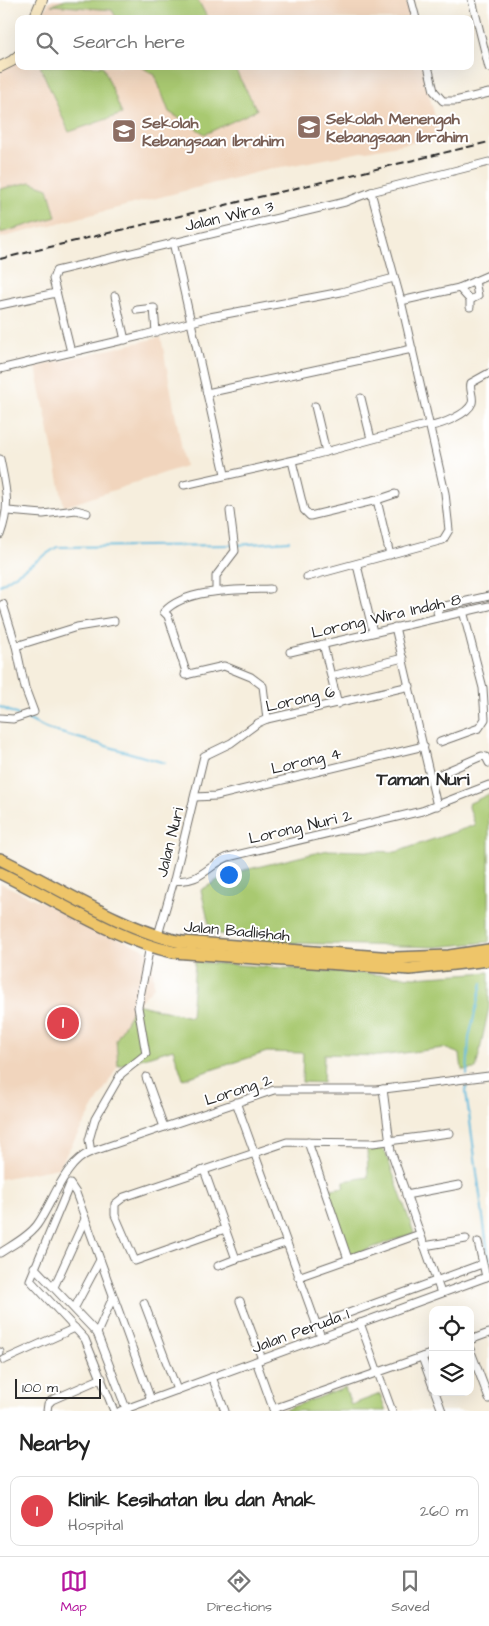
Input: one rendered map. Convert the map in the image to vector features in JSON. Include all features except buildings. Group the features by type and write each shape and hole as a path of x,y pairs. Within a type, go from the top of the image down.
{"main road":[{"path":"36,15 42,0"},
{"path":"0,67 15,58"},
{"name":"Jalan Badlishah","path":"0,859 102,911 174,940 432,968 489,960"},
{"name":"Jalan Badlishah","path":"0,872 101,924 150,946 185,954 364,962 426,958 489,950"}],"street":[{"path":"411,0 415,15"},
{"path":"472,0 489,68"},
{"path":"429,70 434,91 442,101 455,101 489,93"},
{"name":"Jalan Wira 3","path":"70,352 53,276 60,269 345,202 371,192 489,162"},
{"path":"307,577 443,540 448,534 446,499 401,301 371,192"},
{"path":"173,242 225,474"},
{"path":"401,301 459,288 489,275"},
{"path":"0,369 191,322 394,278"},
{"path":"459,288 470,303 478,296 475,281"},
{"path":"0,305 56,293"},
{"path":"115,296 124,340"},
{"path":"137,310 154,308 156,332"},
{"path":"207,393 412,349"},
{"path":"184,485 225,474 292,461 371,439 450,421 472,404 470,384 489,373"},
{"path":"361,398 371,439"},
{"path":"315,406 326,452"},
{"path":"0,459 8,499 8,511 0,535"},
{"path":"292,461 304,510 310,516 395,494"},
{"path":"0,504 8,499"},
{"path":"376,500 390,555"},
{"path":"8,511 43,514 76,510 88,513"},
{"path":"216,591 216,576 233,556 235,545 230,511"},
{"path":"358,564 373,632"},
{"path":"267,718 263,686 251,676 224,666 186,675 168,616 164,612 173,603 180,600 216,591 270,589"},
{"path":"439,617 437,612 441,607 489,596"},
{"path":"0,718 18,718 31,713 16,646 3,604"},
{"name":"Lorong Wira Indah 8","path":"290,652 489,606"},
{"path":"440,742 479,728 486,719 483,688 463,612"},
{"path":"16,646 77,627 114,621"},
{"path":"395,627 437,806"},
{"path":"323,644 338,704"},
{"path":"331,676 403,658"},
{"name":"Lorong 6","path":"204,756 232,743 267,718 338,704 410,686"},
{"name":"Lorong 4","path":"195,797 222,794 424,746"},
{"name":"Jalan Nuri","path":"158,935 174,880 204,756"},
{"path":"431,778 482,756 486,756 489,763"},
{"name":"Lorong Nuri 2","path":"174,880 203,875 228,857 437,806 489,784"},
{"path":"0,1253 36,1225 59,1184 78,1162 91,1152 89,1140 95,1119 121,1074 146,1054 138,1007 150,946"},
{"name":"Lorong 2","path":"91,1152 274,1090 383,1089 489,1076"},
{"path":"146,1077 164,1128"},
{"path":"383,1089 389,1142 441,1293"},
{"path":"236,1102 321,1337"},
{"path":"225,1229 138,1261 133,1260 115,1215 115,1204 119,1200 287,1142 389,1142 450,1133"},
{"path":"308,1142 348,1259"},
{"path":"204,1170 236,1259"},
{"path":"114,1411 88,1344 32,1284 30,1277 70,1184 76,1193 86,1219 151,1400"},
{"path":"406,1195 459,1185"},
{"path":"54,1287 86,1219"},
{"path":"298,1277 420,1234"},
{"path":"424,1246 466,1239"},
{"path":"478,1242 482,1264 488,1276"},
{"path":"218,1266 286,1243"},
{"path":"74,1307 100,1260"},
{"path":"316,1325 482,1264"},
{"path":"34,1267 97,1333 125,1410"},
{"name":"Jalan Peruda 1","path":"125,1410 488,1276"},
{"path":"97,1333 113,1298"},
{"path":"240,1301 274,1410 429,1354"},
{"path":"144,1303 177,1390"},
{"path":"360,1323 392,1411"},
{"path":"4,1360 75,1328"},
{"path":"474,1339 489,1333"},
{"path":"471,1351 487,1387 489,1399"},
{"path":"422,1357 429,1377"},
{"path":"212,1377 225,1411"},
{"path":"47,1411 48,1404 52,1400 102,1378"},
{"path":"436,1396 442,1411"}],"shaded area":[{"path":"50,0 406,0 410,15 42,15"},
{"path":"15,62 15,70 423,70 440,137 262,171 0,238 0,69"},
{"path":"161,337 185,466 64,507 36,367"},
{"path":"0,883 152,953 154,987 135,1006 116,1040 118,1066 58,1168 0,1179"}],"green space":[{"path":"66,0 198,0 206,15 115,15 112,10 51,5"},
{"path":"42,70 105,70 122,114 69,132"},
{"path":"147,70 235,70 257,110 205,134 169,112 155,75"},
{"path":"31,182 48,188 56,217 0,233 0,189"},
{"path":"489,794 489,942 436,947 292,943 211,933 201,890 228,874 328,850 396,852 475,825 468,804"},
{"path":"195,962 414,977 489,972 489,1007 476,1069 462,1070 460,1054 444,1048 379,1056 324,1054 323,1083 302,1082 303,1053 267,1052 183,1079 173,1049 118,1066 116,1040 136,1004 191,1017"},
{"path":"367,1147 378,1147 385,1151 414,1233 349,1256 326,1190 344,1187 344,1181 368,1177"},
{"path":"345,1388 351,1405 380,1394 386,1411 281,1411"}],"waterway":[{"path":"237,545 289,541"},
{"path":"0,585 57,547 232,545"},
{"path":"0,707 18,715"},
{"path":"25,718 47,729 165,763"},
{"path":"467,1075 469,1038 482,983"},
{"path":"467,1080 466,1092 489,1261"}],"railway":[{"path":"0,259 489,142"}],"place":[{"name":"Sekolah Menengah Kebangsaan Ibrahim","path":"309,127"},
{"name":"Sekolah Kebangsaan Ibrahim","path":"124,131"},
{"name":"Klinik Kesihatan Ibu dan Anak","path":"63,1023"}],"district":[{"name":"Taman Nuri","path":"423,779"}]}
